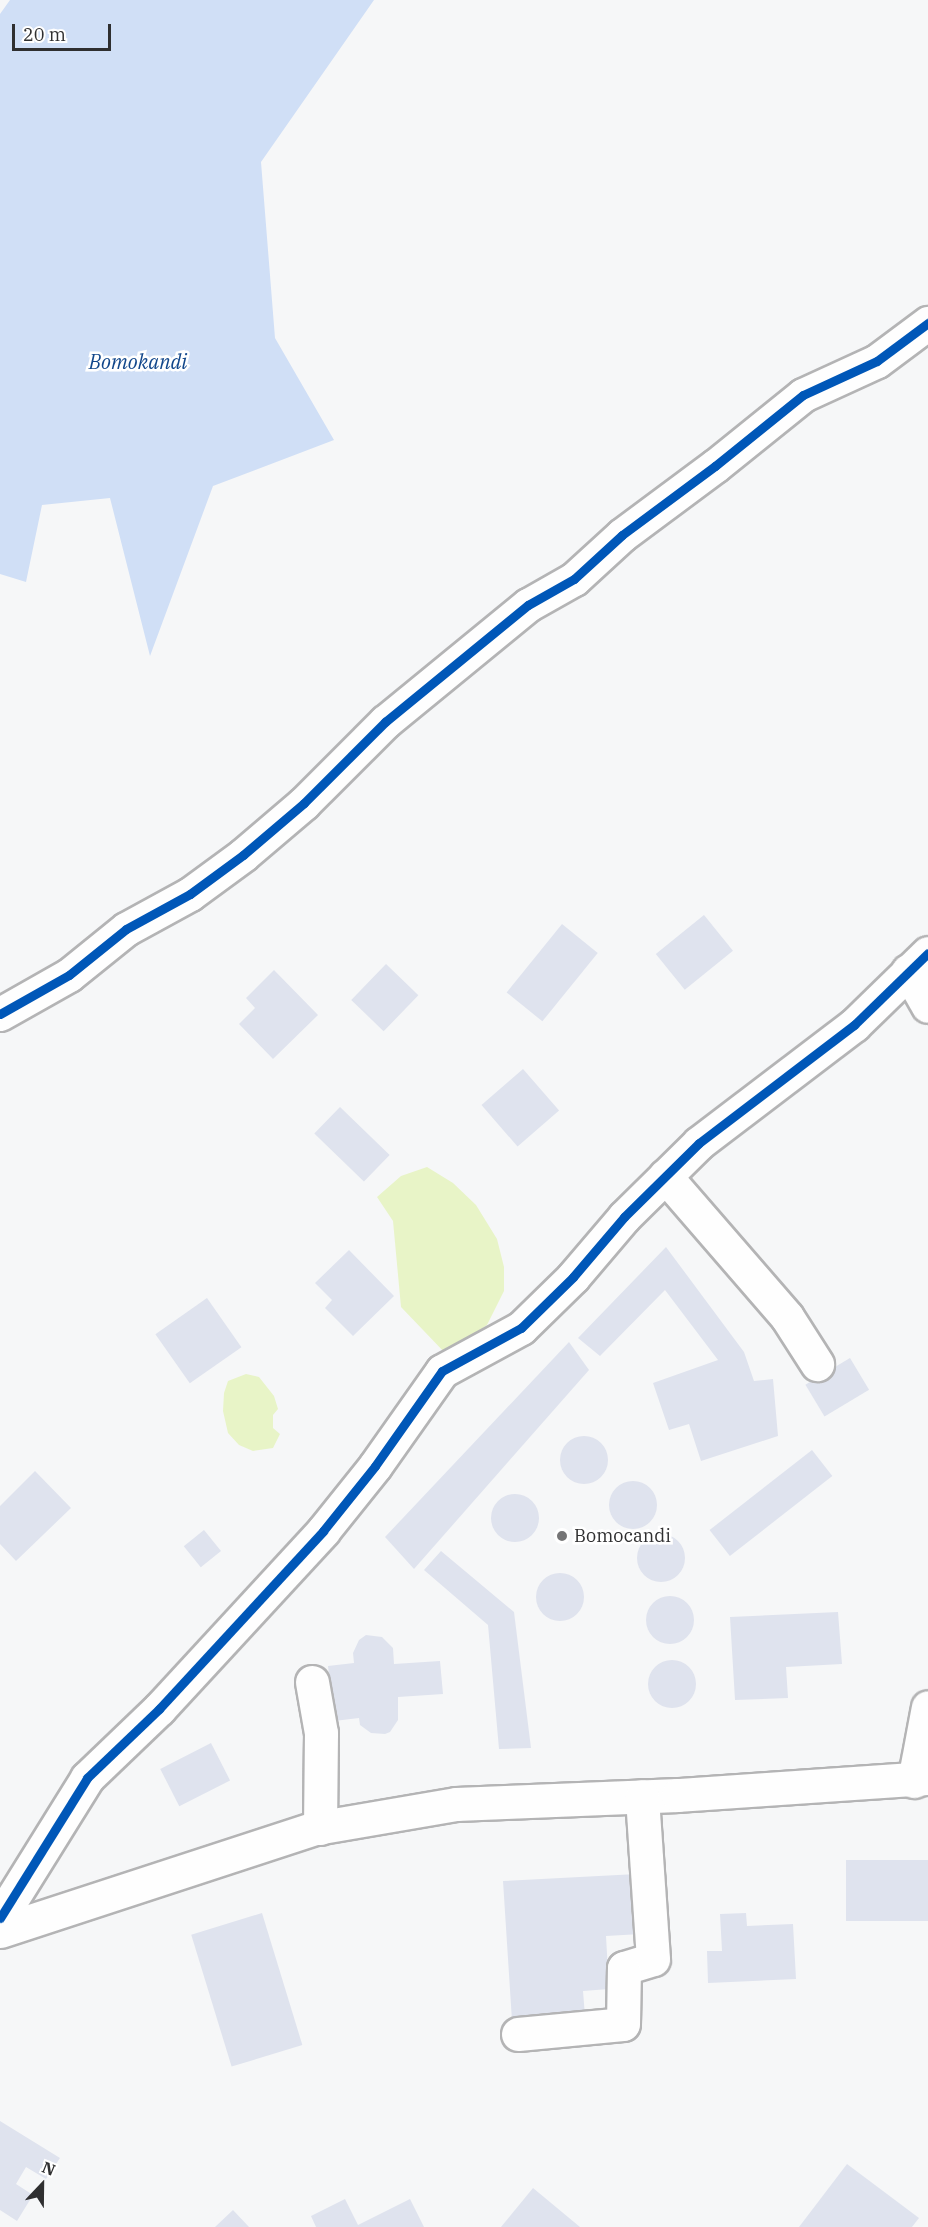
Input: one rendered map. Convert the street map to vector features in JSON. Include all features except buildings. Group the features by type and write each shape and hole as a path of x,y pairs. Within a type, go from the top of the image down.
{"street":[{"path":"0,1014 69,975 126,929 190,894 243,855 304,803 385,722 528,605 574,579 621,535 716,466 803,395 877,361 928,323"},
{"path":"918,962 928,1006"},
{"path":"0,1918 87,1778 175,1693 323,1531 375,1466 442,1371 521,1328 573,1277 624,1217 699,1143 854,1025 918,962"},
{"path":"665,1176 787,1317 817,1364"},
{"path":"312,1682 321,1732 320,1828"},
{"path":"0,1931 320,1828 456,1804 642,1796 921,1779 928,1707"},
{"path":"518,2034 623,2024 624,1968 653,1959 642,1796"}],"green space":[{"path":"427,1167 453,1183 476,1205 497,1239 504,1267 504,1291 487,1325 446,1354 401,1307 393,1221 377,1197 401,1176"},
{"path":"246,1374 259,1377 274,1396 278,1409 273,1415 273,1428 280,1434 273,1448 253,1451 239,1445 228,1433 223,1411 224,1393 228,1381"}],"water":[{"name":"Bomokandi","path":"10,0 374,0 261,162 275,338 334,440 213,486 150,656 110,498 42,505 26,582 0,574 0,14"}],"cycle path":[{"path":"0,1014 69,975 126,929 190,894 243,855 304,803 385,722 528,605 574,579 622,535 715,466 803,395 877,361 928,323"},
{"path":"0,1918 87,1778 159,1709 323,1531 375,1466 442,1371 521,1328 573,1277 624,1217 699,1143 854,1025 928,953"}],"place":[{"name":"Bomocandi","path":"562,1536"}]}
